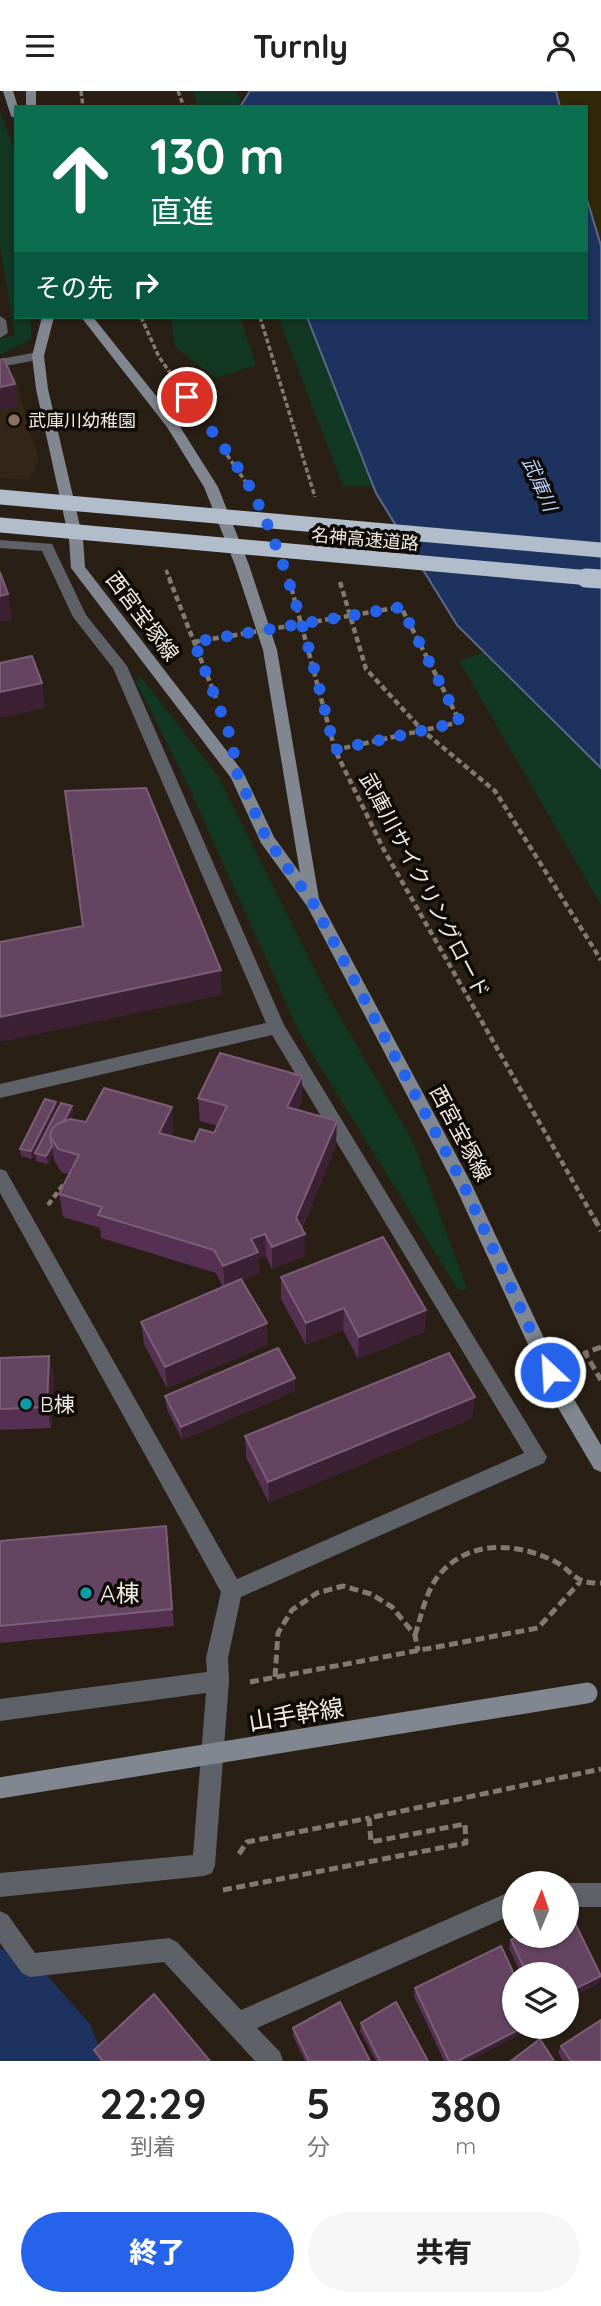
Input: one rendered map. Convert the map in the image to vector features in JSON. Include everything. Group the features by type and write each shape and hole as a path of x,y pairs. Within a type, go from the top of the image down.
{"highway":[{"name":"名神高速道路","path":"0,497 601,550"},
{"name":"名神高速道路","path":"0,525 601,579"}],"main road":[{"path":"8,91 14,110"},
{"name":"西宮宝塚線","path":"47,319 38,356 42,389 76,538 78,568 238,776 267,839 313,903 464,1186 561,1395 601,1462"},
{"name":"西宮宝塚線","path":"89,319 172,425 211,487 242,565 270,650 313,903"},
{"name":"山手幹線","path":"0,1788 594,1692"}],"street":[{"path":"0,320 0,334"},
{"path":"0,363 38,356"},
{"path":"0,544 47,547 80,617 120,666 276,1027 537,1457 233,1591"},
{"path":"0,1091 276,1027"},
{"path":"0,1176 233,1591 217,1658 218,1681 204,1864 0,1885"},
{"path":"0,1710 218,1681"},
{"path":"579,1895 601,1895"},
{"path":"237,2024 502,1907"},
{"path":"0,1923 30,1965 169,1950 271,2061"}],"path":[{"path":"142,319 159,357 181,389"},
{"path":"226,453 256,496"},
{"path":"156,569 167,570 217,702"},
{"name":"武庫川サイクリングロード","path":"285,570 295,595 335,750 384,850 601,1231"},
{"path":"194,642 401,607 460,722 335,750"},
{"path":"422,730 495,791 601,960"},
{"path":"601,1347 585,1353 601,1380"},
{"path":"415,1635 436,1579 456,1557 482,1546 509,1546 539,1554 559,1563 580,1582 601,1583"},
{"path":"418,1651 415,1635 392,1607 371,1594 343,1586 317,1593 292,1610 278,1633 275,1677 418,1651 538,1628 580,1582"},
{"path":"247,1842 601,1769"},
{"path":"213,1892 466,1843 465,1824 371,1842 369,1818"}],"shaded area":[{"name":"武庫川幼稚園","path":"15,376 39,461 29,480 0,478 0,379"}],"green space":[{"path":"193,91 236,91 241,105 198,105"},
{"path":"0,111 14,149 14,319 30,319 32,339 0,355 0,339 15,335 0,246"},
{"path":"171,319 241,319 256,365 216,378 175,347"},
{"path":"279,319 331,319 400,487 343,486"},
{"path":"486,651 601,768 601,905 459,661"},
{"path":"140,676 218,776 327,994 414,1144 467,1289 459,1291 300,1034 187,783 136,681"}],"sand":[{"path":"556,91 601,91 601,246 588,203 588,105 560,105"}],"water":[{"path":"250,91 556,91 560,105 241,105"},
{"name":"武庫川","path":"588,203 601,246 601,768 457,625 376,493 308,319 588,319"}],"building":[{"path":"4,359 15,384 0,387 0,360"},
{"path":"0,572 8,594 0,596"},
{"path":"32,656 42,683 0,692 0,663"},
{"path":"146,788 221,970 0,1017 0,942 83,926 65,791"},
{"path":"220,1053 302,1076 287,1107 337,1121 296,1218 305,1234 272,1247 265,1234 251,1239 258,1252 223,1266 214,1250 98,1215 102,1207 59,1194 79,1155 58,1149 50,1136 52,1129 70,1119 86,1122 104,1088 172,1107 159,1133 194,1142 200,1129 214,1133 227,1106 198,1098"},
{"path":"45,1099 56,1102 31,1151 20,1149"},
{"path":"61,1103 72,1106 64,1121 52,1129 52,1146 46,1156 35,1153"},
{"path":"383,1237 426,1310 359,1337 344,1308 306,1323 281,1277"},
{"path":"241,1279 267,1323 165,1367 141,1322"},
{"path":"278,1348 295,1378 181,1427 165,1396"},
{"path":"449,1353 475,1397 268,1482 245,1436"},
{"path":"49,1356 47,1407 0,1409 0,1358"},
{"name":"A棟","path":"166,1526 172,1609 0,1626 0,1541"},
{"path":"579,1931 601,1976 579,1987 579,1962 521,1962 515,1948 579,1948"},
{"path":"501,1946 508,1962 502,1962 502,2038 458,2061 449,2061 415,1988"},
{"path":"154,1994 210,2061 103,2061 94,2050"},
{"path":"340,2002 370,2061 309,2061 293,2028"},
{"path":"396,2002 428,2061 380,2061 361,2023"},
{"path":"601,2020 601,2061 571,2061 561,2046 572,2039 579,2039 579,2034"},
{"path":"540,2039 554,2061 511,2061"}],"waterway":[{"path":"0,1999 53,2061"}],"place":[{"name":"武庫川幼稚園","path":"14,420"},
{"name":"B棟","path":"26,1404"},
{"name":"A棟","path":"86,1593"}],"route":[{"path":"187,397 256,496 295,595 302,621 309,646 335,750 460,722 401,607 324,620 298,625 194,642 231,738 238,776 267,839 313,903 464,1186 550,1372"}]}
